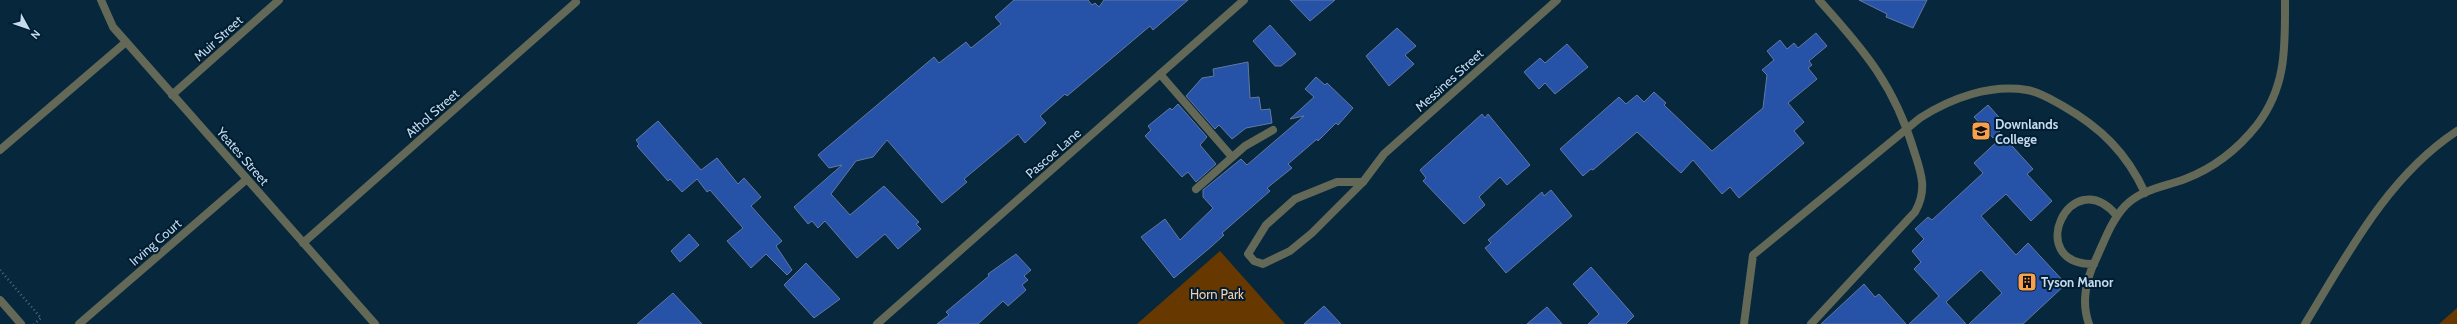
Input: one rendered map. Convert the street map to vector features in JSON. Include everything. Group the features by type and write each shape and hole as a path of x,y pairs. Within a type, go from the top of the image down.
{"street":[{"name":"Yeates Street","path":"101,0 112,27 375,324"},
{"name":"Muir Street","path":"172,95 279,0"},
{"name":"Pascoe Lane","path":"877,324 1244,0"},
{"name":"Messines Street","path":"1363,182 1336,182 1295,199 1266,225 1248,254 1254,261 1263,264 1290,251 1312,233 1363,182 1384,154 1557,0"},
{"path":"1811,324 1915,212 1923,193 1923,179 1908,128 1896,101 1872,62 1819,0"},
{"path":"2089,324 2085,307 2089,277 2116,216 2126,205 2145,193 2184,179 2218,162 2233,151 2258,123 2276,91 2285,55 2285,0"},
{"name":"Athol Street","path":"303,243 576,2"},
{"path":"0,150 126,42"},
{"path":"1160,74 1232,157"},
{"path":"1744,324 1753,255 1908,128 1934,109 1964,96 1995,90 2028,90 2049,98 2099,130 2122,153 2145,193"},
{"path":"1196,189 1245,146 1273,130"},
{"path":"2305,324 2354,245 2391,193 2417,163 2457,131"},
{"name":"Irving Court","path":"79,324 247,179"},
{"path":"2094,264 2075,262 2062,250 2056,233 2061,216 2073,204 2089,200 2105,204 2116,216"},
{"path":"0,300 21,324"}],"path":[{"path":"0,270 41,318 34,324"}],"green space":[{"name":"Horn Park","path":"1220,251 1285,324 1137,324"},
{"path":"2457,308 2457,324 2439,324"}],"building":[{"path":"1014,0 1088,0 1092,5 1095,3 1099,7 1104,0 1188,0 1153,30 1150,26 1067,96 1065,94 1040,116 1046,123 1025,143 1018,134 964,179 967,182 942,203 887,140 873,157 856,161 831,194 850,215 884,186 919,222 916,224 921,229 898,249 885,234 857,258 825,221 818,228 812,221 808,224 794,207 842,165 829,168 818,155 934,57 939,63 966,42 971,48 1001,24 995,17"},
{"path":"1290,0 1335,0 1310,21"},
{"path":"1859,0 1927,0 1913,28 1886,17 1887,14"},
{"path":"1270,25 1296,54 1281,66 1275,66 1253,41"},
{"path":"1397,28 1416,46 1405,55 1414,64 1389,86 1366,56"},
{"path":"1816,33 1827,46 1809,61 1812,65 1808,68 1817,79 1788,103 1804,122 1794,131 1804,143 1739,198 1730,187 1722,194 1693,160 1681,173 1637,132 1593,170 1591,169 1583,176 1560,149 1619,97 1626,104 1637,95 1644,102 1654,92 1666,103 1664,105 1712,151 1763,108 1767,75 1762,70 1774,60 1767,51 1780,40 1787,49 1794,43 1798,48"},
{"path":"1567,44 1588,67 1555,94 1545,83 1539,89 1524,72 1540,58 1545,63"},
{"path":"1248,62 1250,98 1259,97 1261,110 1270,109 1272,123 1246,128 1232,139 1219,125 1215,129 1186,96 1202,78 1214,76 1213,69"},
{"path":"1316,77 1325,85 1327,83 1353,108 1338,125 1336,123 1318,141 1317,139 1288,164 1292,168 1267,188 1270,191 1222,233 1224,235 1212,246 1174,278 1141,237 1165,219 1180,240 1213,208 1203,197 1203,190 1241,159 1247,165 1304,116 1290,119 1314,97 1305,89"},
{"path":"1178,104 1207,137 1200,145 1216,164 1196,182 1188,172 1182,177 1145,136 1151,130 1148,126 1170,108 1172,110"},
{"path":"1988,105 2006,125 1993,138 1974,117"},
{"path":"1482,114 1485,118 1488,114 1530,165 1507,185 1500,177 1479,197 1485,205 1464,224 1423,181 1426,178 1420,170"},
{"path":"658,121 701,170 717,158 738,184 744,178 761,197 751,206 782,241 776,246 792,270 787,275 766,254 751,268 727,241 743,228 710,190 707,192 697,179 682,192 670,179 668,181 637,146 639,144 636,140"},
{"path":"2003,136 2033,169 2027,174 2052,201 2031,221 2006,194 1981,216 2016,255 2028,243 2066,284 2023,324 1969,324 2002,293 1981,270 1946,302 1966,324 1909,324 1939,296 1914,269 1921,262 1912,251 1924,239 1915,229 1928,217 1932,220 1983,173 1974,163"},
{"path":"1551,190 1572,216 1506,273 1485,248 1491,243 1488,240 1542,192 1544,196"},
{"path":"689,234 699,245 680,262 671,251"},
{"path":"1016,254 1031,270 1024,276 1028,280 1022,285 1026,290 1008,306 1003,301 978,324 937,324 949,315 946,312 989,276 988,274"},
{"path":"806,263 840,299 814,318 784,285"},
{"path":"1591,267 1634,316 1626,324 1588,324 1599,314 1573,284"},
{"path":"1864,284 1875,297 1879,294 1906,324 1821,324"},
{"path":"673,293 702,324 637,324"},
{"path":"1324,306 1341,324 1304,324"},
{"path":"1547,307 1562,324 1527,324"}],"place":[{"name":"Downlands College","path":"1981,131"},
{"name":"Tyson Manor","path":"2027,282"}]}
